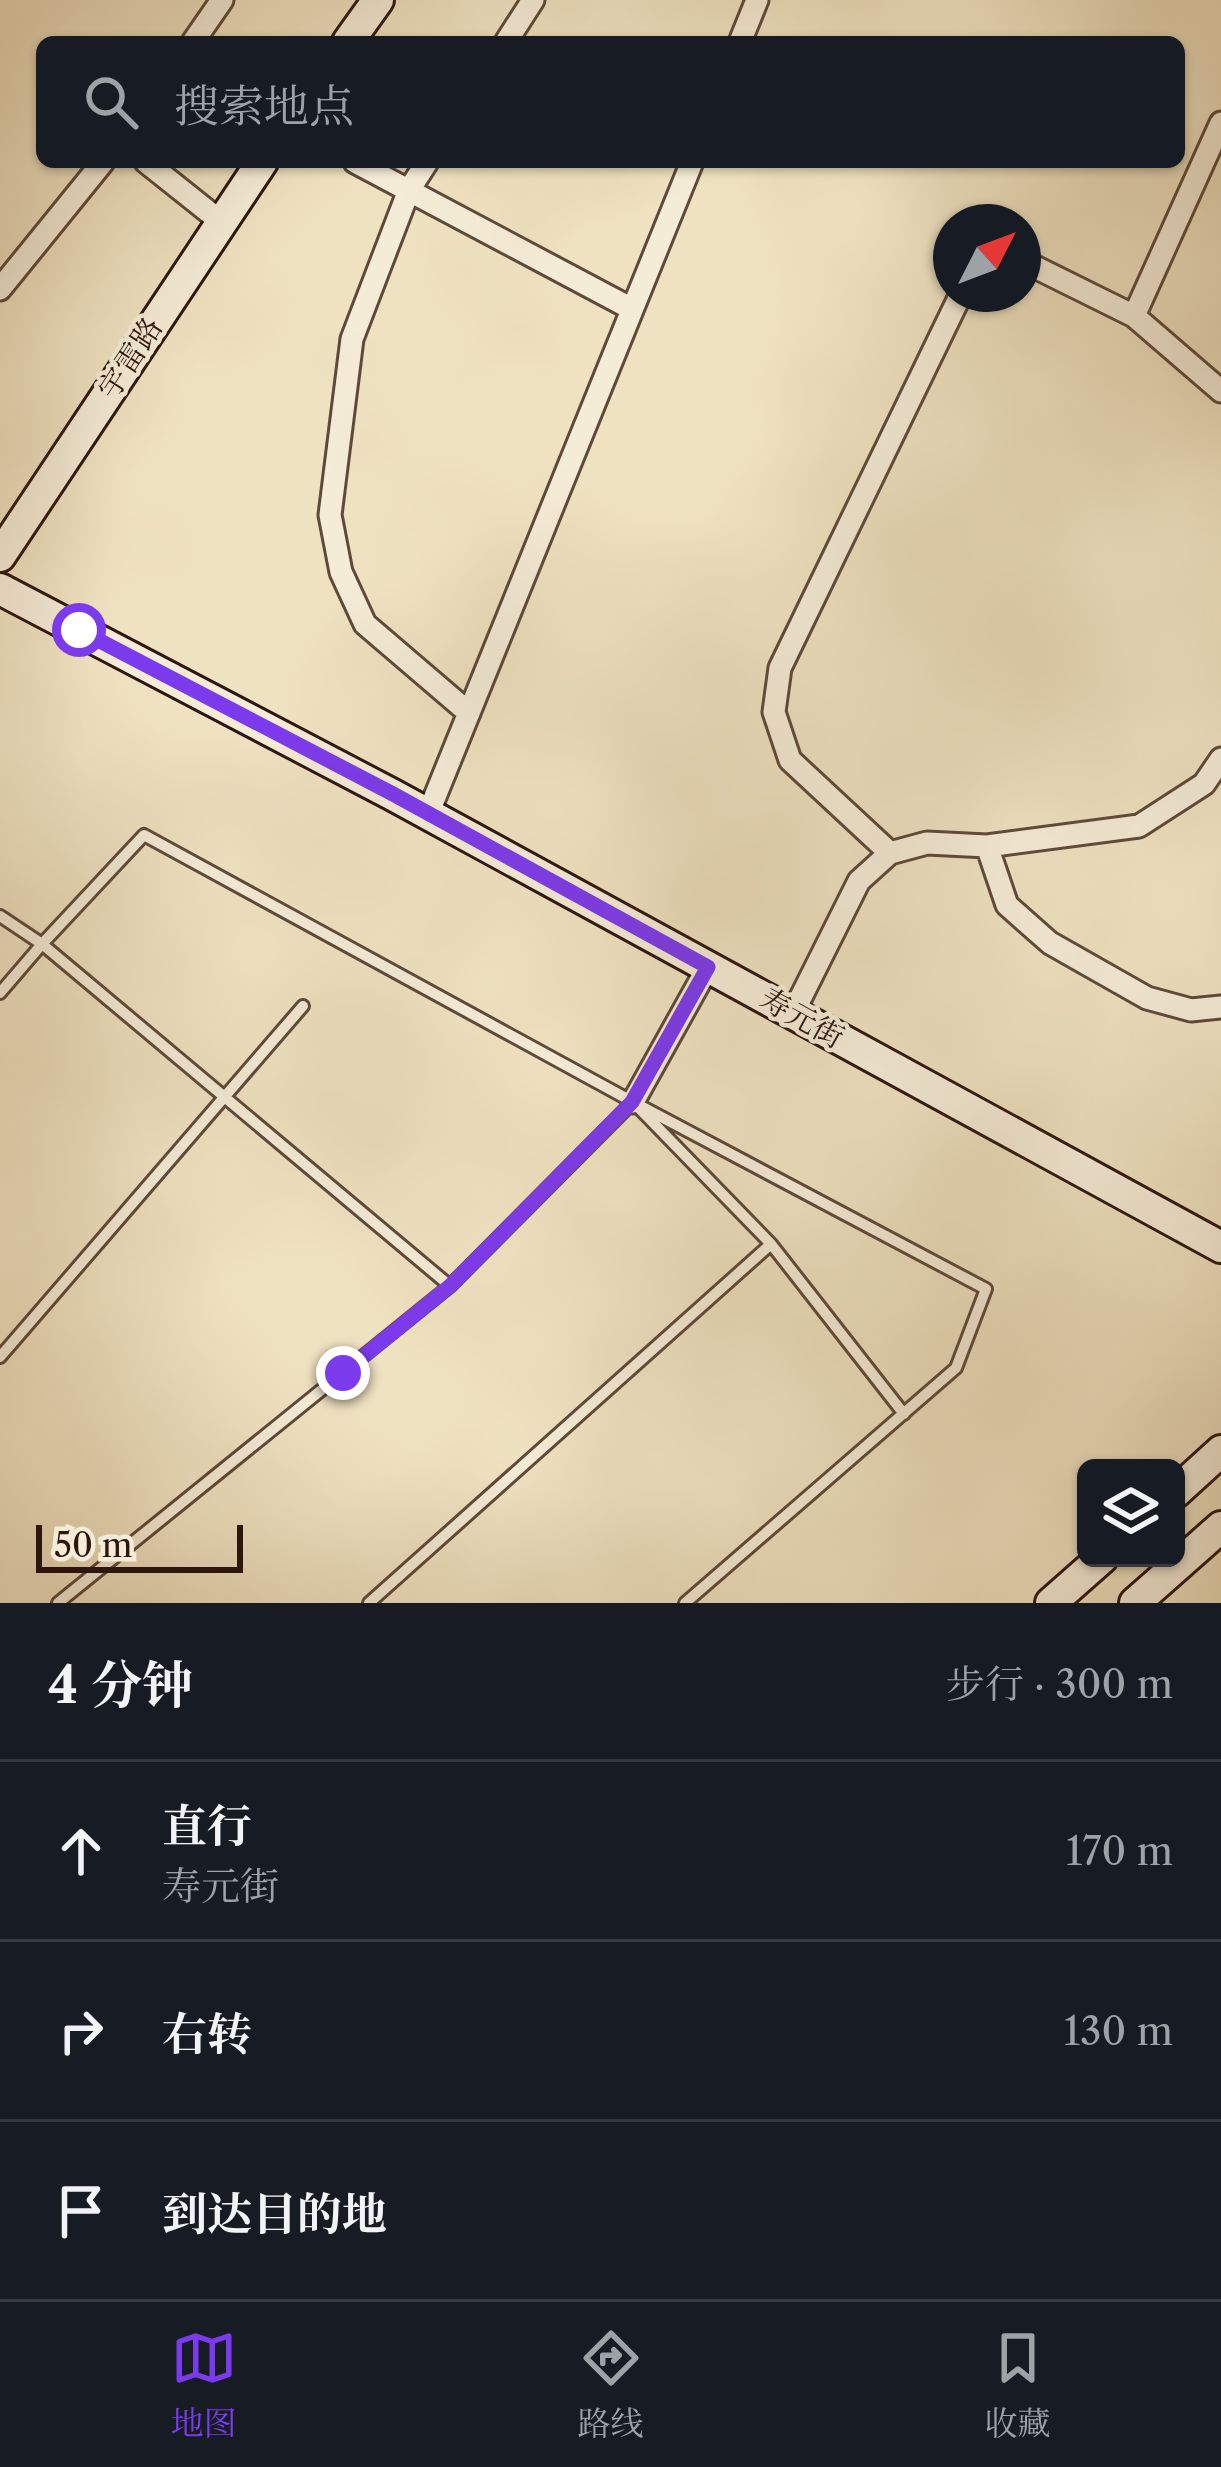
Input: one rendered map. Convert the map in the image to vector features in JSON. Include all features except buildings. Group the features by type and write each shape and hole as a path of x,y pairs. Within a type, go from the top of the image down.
{"street":[{"path":"197,36 222,0"},
{"path":"352,36 378,0"},
{"path":"510,36 533,0"},
{"path":"742,36 757,0"},
{"path":"1134,316 1221,123"},
{"path":"0,289 99,168"},
{"path":"154,168 220,221"},
{"name":"宇雷路","path":"0,556 258,168"},
{"path":"367,168 632,309"},
{"path":"424,168 409,190 352,340 330,515 341,572 365,624 469,713"},
{"path":"428,814 690,168"},
{"path":"1041,270 1134,316 1221,391"},
{"path":"890,853 790,760 774,712 780,668 952,312"},
{"name":"寿元街","path":"0,589 428,814 1221,1247"},
{"path":"793,1013 859,881 890,853 927,843 987,846 1139,826 1204,784 1221,760"},
{"path":"987,846 1007,905 1051,943 1148,998 1191,1010 1221,1007"},
{"path":"632,1102 708,967"},
{"path":"1185,1484 1221,1451"},
{"path":"1135,1603 1221,1527"},
{"path":"1052,1603 1092,1567"}],"lane":[{"path":"0,993 144,835 986,1289 956,1369 685,1603"},
{"path":"0,916 42,944 450,1286"},
{"path":"0,1357 303,1006"},
{"path":"632,1102 771,1244 904,1414"},
{"path":"58,1603 450,1286 632,1102"},
{"path":"370,1603 771,1244"}],"route":[{"path":"79,630 393,794 708,967 632,1102 450,1286 343,1373"}]}
